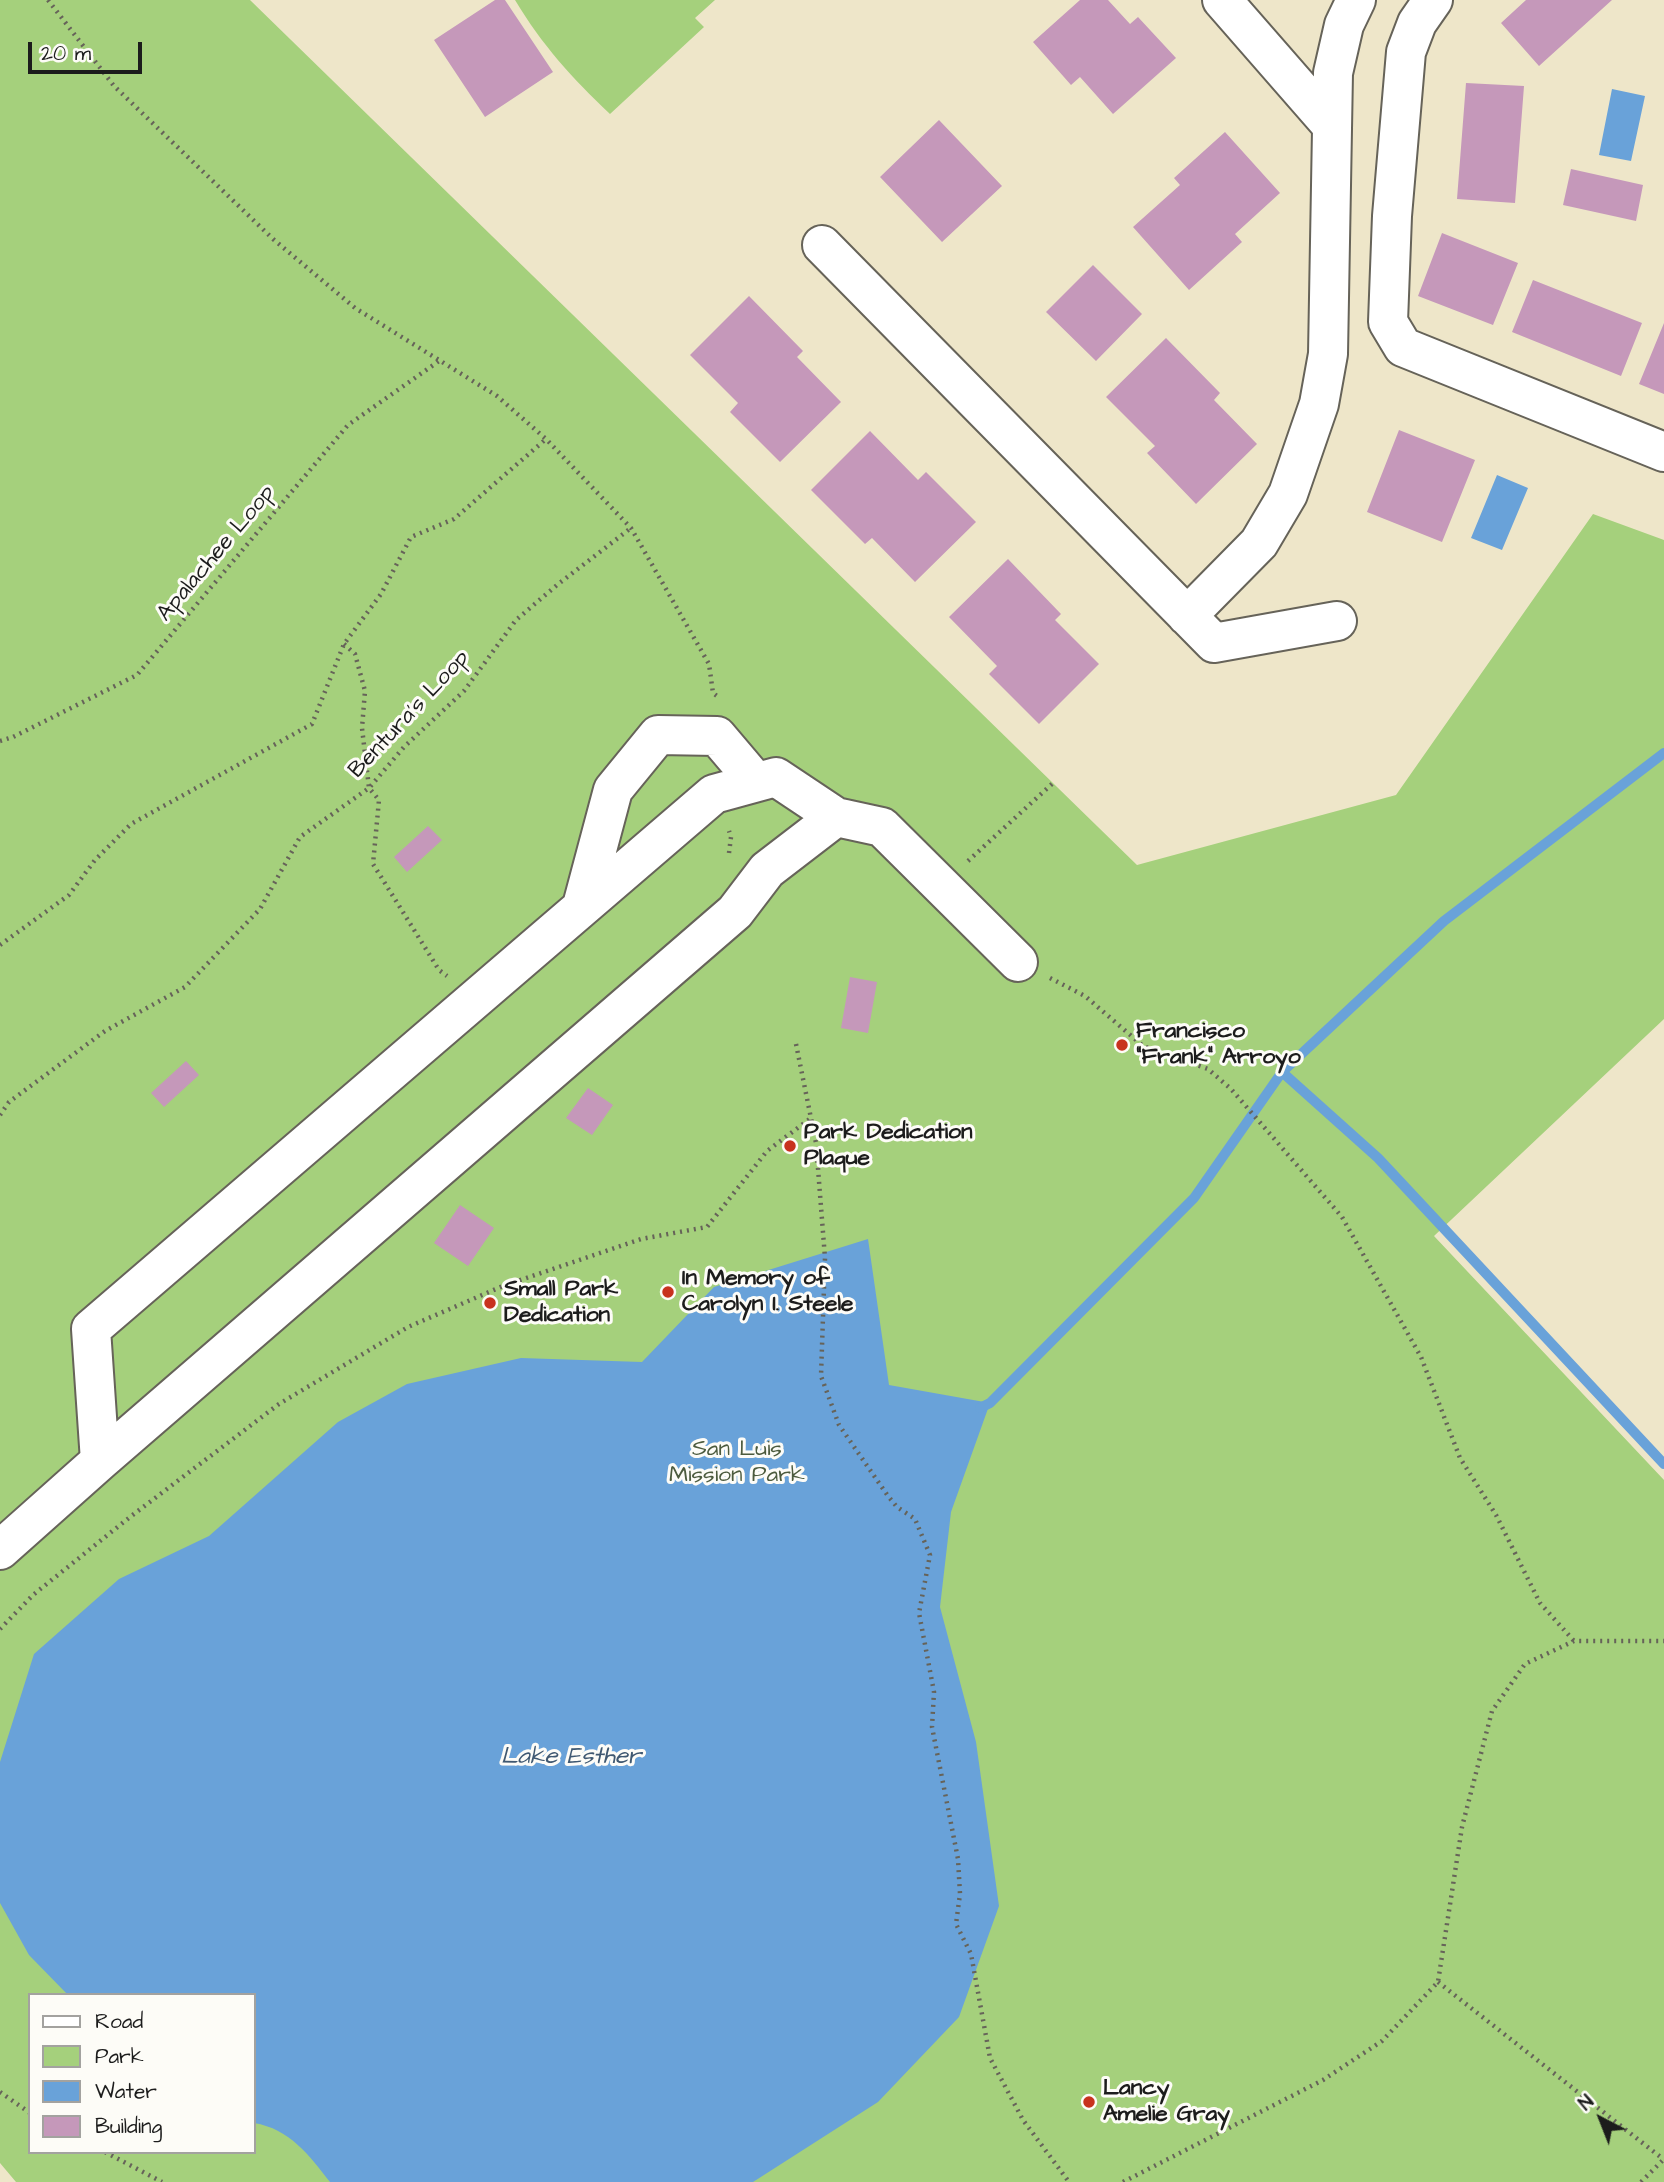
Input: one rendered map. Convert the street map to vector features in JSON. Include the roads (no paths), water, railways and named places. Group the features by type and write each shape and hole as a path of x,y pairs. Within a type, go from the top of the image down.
{"lane":[{"path":"1222,0 1332,126"},
{"path":"1187,616 1259,543 1288,494 1319,404 1328,354 1333,73 1344,25 1356,0"},
{"path":"1433,0 1417,23 1406,52 1392,216 1388,322 1403,347 1664,452"},
{"path":"822,245 1214,643 1337,621"},
{"path":"582,906 613,790 659,735 717,736 756,782"},
{"path":"100,1461 91,1329 714,794 776,777 836,817 882,827 1018,962"},
{"path":"0,1550 151,1416 735,912 767,870 836,817"},
{"path":"96,1409 151,1416"}],"water":[{"path":"1612,89 1645,96 1631,161 1599,155"},
{"path":"1497,475 1528,488 1502,550 1471,538"},
{"name":"Lake Esther","path":"868,1239 889,1385 990,1403 951,1512 940,1607 976,1742 999,1906 959,2017 878,2102 753,2182 330,2182 306,2153 288,2137 256,2123 256,1993 66,1993 29,1955 0,1903 0,1762 34,1654 119,1579 209,1536 338,1422 407,1384 521,1358 642,1362 714,1287"}],"waterway":[{"path":"980,1408 990,1403 1194,1198 1282,1072 1444,921 1664,753"},
{"path":"1282,1072 1378,1158 1664,1464"}],"place":[{"name":"Francisco \"Frank\" Arroyo","path":"1122,1045"},
{"name":"Park Dedication Plaque","path":"790,1146"},
{"name":"In Memory of Carolyn I. Steele","path":"668,1292"},
{"name":"Small Park Dedication","path":"490,1303"},
{"name":"Lancy Amelie Gray","path":"1089,2102"}],"park label":[{"name":"San Luis Mission Park","path":"737,1463"}]}
